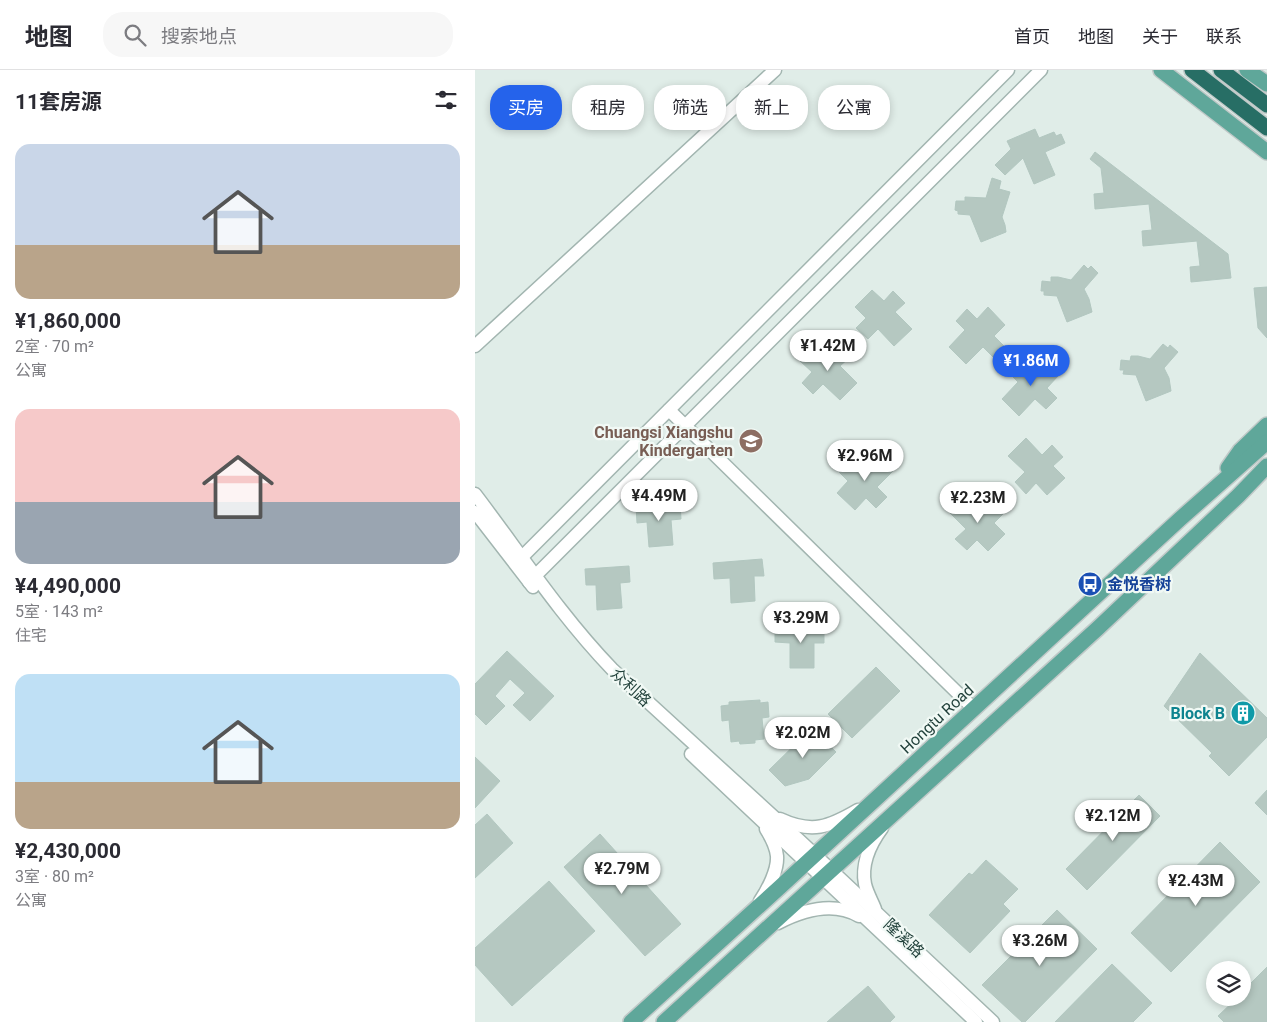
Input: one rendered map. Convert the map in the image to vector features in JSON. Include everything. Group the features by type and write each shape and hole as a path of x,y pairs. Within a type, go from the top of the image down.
{"highway":[{"path":"1192,70 1267,128"},
{"path":"1221,70 1267,105"}],"main road":[{"path":"1161,70 1267,152"},
{"path":"1247,70 1267,84"},
{"path":"1213,490 1240,451 1267,425"},
{"name":"Hongtu Road","path":"631,1022 1267,442"},
{"path":"664,1022 1097,629 1238,496 1267,466"},
{"path":"1238,496 1267,479"}],"street":[{"path":"475,346 775,70"},
{"path":"519,560 1008,70"},
{"path":"533,579 1041,70"},
{"path":"669,410 974,709"},
{"name":"众利路","path":"475,494 557,618 607,676 811,859"},
{"name":"众利路","path":"475,512 519,560"},
{"path":"764,816 807,828 823,826 842,819 873,802"},
{"path":"753,911 774,874 777,856 764,816"},
{"path":"769,928 794,915 815,909 838,908 874,918 865,882 864,868 876,836 886,821"},
{"name":"隆溪路","path":"811,859 874,918 993,1022"},
{"name":"隆溪路","path":"874,918 976,1022"}],"building":[{"path":"1035,129 1039,138 1054,132 1056,136 1061,134 1065,143 1045,152 1055,175 1034,184 1023,158 1005,175 995,165 1011,149 1007,141"},
{"path":"1095,152 1228,254 1231,278 1191,282 1190,267 1200,266 1197,241 1143,246 1142,231 1152,230 1149,204 1095,209 1094,194 1104,193 1101,168 1090,159"},
{"path":"992,178 1001,181 999,189 1010,192 1002,217 1006,232 981,242 970,215 958,214 958,211 955,210 956,201 965,201 965,197 986,198"},
{"path":"1084,265 1088,269 1091,266 1098,273 1084,289 1092,312 1067,322 1057,296 1044,295 1044,291 1041,291 1042,281 1051,282 1051,277 1071,280"},
{"path":"1267,287 1267,338 1258,328 1254,288"},
{"path":"872,290 884,301 893,291 905,303 895,312 912,329 894,346 878,329 868,339 856,328 866,318 855,307"},
{"path":"988,307 1005,325 994,336 1004,346 993,357 983,347 966,364 949,347 965,330 956,321 967,309 977,319"},
{"path":"818,344 829,355 839,346 850,357 840,366 857,383 840,400 823,384 813,394 802,383 812,372 800,361"},
{"path":"1163,344 1168,348 1170,345 1178,352 1164,368 1169,378 1171,391 1146,401 1136,375 1123,374 1124,370 1120,370 1121,360 1130,361 1131,356 1150,359"},
{"path":"1040,359 1058,376 1047,388 1057,398 1046,409 1035,399 1019,416 1002,399 1018,382 1008,372 1019,361 1029,371"},
{"path":"1026,438 1042,455 1052,445 1063,457 1053,466 1065,478 1047,495 1036,483 1026,494 1015,482 1025,472 1008,456"},
{"path":"876,453 894,470 877,487 887,497 876,508 866,498 855,510 837,493 848,481 839,472 850,460 860,470"},
{"path":"966,495 983,512 992,502 1004,513 994,523 1005,534 988,551 977,540 967,550 955,539 966,529 949,512"},
{"path":"680,503 681,519 671,520 673,545 649,547 647,522 637,523 636,506"},
{"path":"762,559 764,576 754,576 755,601 731,603 730,578 714,579 713,563"},
{"path":"629,566 630,582 620,583 622,608 597,610 596,585 586,585 585,569"},
{"path":"775,626 824,627 824,643 814,643 814,668 790,668 790,643 775,642"},
{"path":"507,651 554,696 530,721 513,705 525,693 510,679 495,696 505,706 486,725 475,714 475,684"},
{"name":"Block B","path":"1200,653 1267,718 1267,737 1229,776 1209,756 1212,753 1164,706"},
{"path":"876,667 900,691 852,738 828,714"},
{"path":"760,700 760,703 768,702 769,717 762,718 764,739 755,740 755,743 740,744 739,741 731,742 729,720 722,721 721,706 729,705 729,702"},
{"path":"812,728 836,752 809,779 785,786 769,770"},
{"path":"475,757 500,781 475,808"},
{"path":"1267,790 1267,815 1255,803"},
{"path":"1139,795 1160,816 1087,890 1066,869"},
{"path":"487,814 513,843 475,878 475,825"},
{"path":"600,834 681,924 645,956 564,867"},
{"path":"1220,842 1260,882 1171,972 1131,933"},
{"path":"986,860 1018,889 1003,904 1010,911 970,953 929,915 969,873 972,875"},
{"path":"549,881 595,931 512,1006 475,965 475,948"},
{"path":"1057,910 1097,949 1025,1022 1022,1022 982,985"},
{"path":"1112,964 1152,1003 1133,1022 1055,1022"},
{"path":"1267,967 1267,1022 1224,1022 1218,1016 1229,1006 1251,1006 1251,983"},
{"path":"868,986 895,1017 890,1022 827,1022"}],"place":[{"name":"Chuangsi Xiangshu Kindergarten","path":"751,441"},
{"name":"金悦香树","path":"1090,584"},
{"name":"Block B","path":"1243,713"}]}
